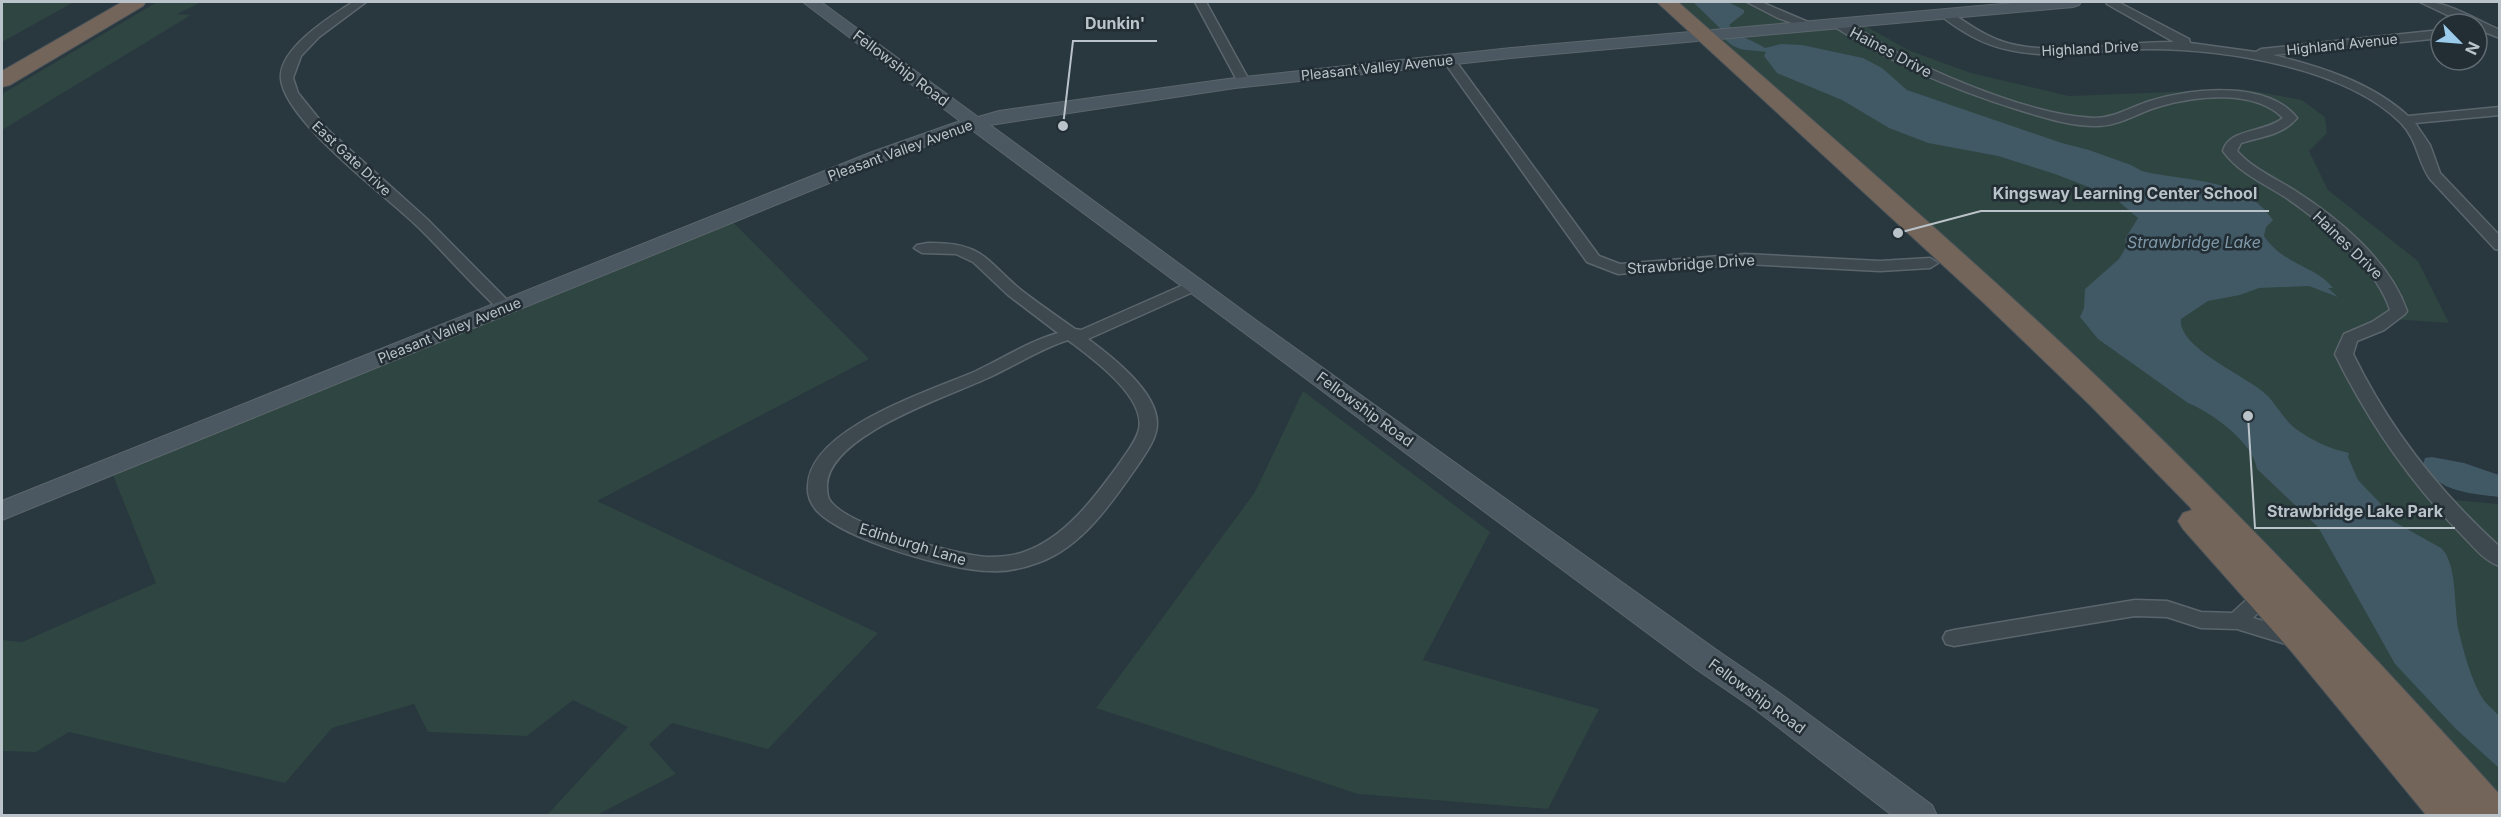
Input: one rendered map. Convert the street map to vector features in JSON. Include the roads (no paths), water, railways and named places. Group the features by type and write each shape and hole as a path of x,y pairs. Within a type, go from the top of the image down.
{"highway":[{"path":"2,57 99,2"},
{"path":"2,80 136,2"},
{"path":"1648,2 1703,35 1930,263 2130,455 2212,539 2305,642 2454,816"},
{"path":"1666,2 2036,336 2173,469 2364,670 2491,816"}],"street":[{"name":"East Gate Drive","path":"360,2 320,31 295,56 290,64 286,80 290,92 315,124 420,219 505,307"},
{"name":"Fellowship Road","path":"811,2 1716,667 1767,701 1920,816"},
{"path":"1200,2 1244,82"},
{"path":"1753,2 1809,25"},
{"name":"Pleasant Valley Avenue","path":"2,511 879,156 975,122 1085,103 1448,59 2073,2"},
{"path":"2111,2 2171,36 2205,47"},
{"path":"2426,2 2449,12"},
{"name":"Highland Drive","path":"1946,14 1992,42 2029,51 2145,45 2205,47 2243,53"},
{"name":"Haines Drive","path":"1839,24 1867,42 1935,76 2015,105 2057,116 2080,120 2112,120 2164,101 2220,94 2262,99 2287,113 2288,121 2278,127 2236,140 2232,143 2230,151 2247,167 2299,200 2330,224 2384,280 2395,297 2399,311 2395,316 2350,338 2344,354 2393,444 2432,490 2499,559"},
{"name":"Highland Avenue","path":"2243,53 2429,35"},
{"path":"2243,53 2296,66 2339,82 2390,107 2406,120 2420,139 2433,173 2499,246"},
{"name":"Strawbridge Drive","path":"1448,59 1593,259 1611,268 1745,259 1887,267 1930,263"},
{"path":"2406,120 2499,111"},
{"path":"2480,223 2499,221"},
{"path":"922,248 948,248 971,254 990,267 1014,292 1072,334"},
{"name":"Edinburgh Lane","path":"1072,334 1136,392 1143,401 1149,422 1146,434 1131,458 1089,514 1064,540 1030,558 1008,563 966,561 863,530 832,514 822,505 817,494 817,482 821,469 829,457 856,434 913,404 1072,334 1083,335 1191,281"},
{"path":"2237,621 2263,596"},
{"path":"1954,638 2135,608 2167,609 2201,620 2237,621 2305,642"}],"water":[{"name":"Strawbridge Lake","path":"1693,2 1728,2 1744,10 1744,13 1729,25 1741,35 1765,48 1781,44 1802,45 1863,58 1882,68 1907,90 2062,143 2089,150 2142,171 2231,188 2261,206 2273,220 2266,227 2264,236 2272,246 2290,260 2327,281 2333,288 2328,288 2338,297 2309,286 2259,288 2240,295 2208,301 2181,319 2183,330 2190,341 2202,351 2259,388 2294,427 2323,445 2349,453 2348,457 2358,480 2380,503 2391,520 2441,548 2450,563 2458,628 2468,665 2483,699 2499,716 2499,768 2456,729 2395,664 2318,527 2257,469 2254,459 2240,439 2219,421 2188,403 2098,339 2080,317 2084,308 2085,289 2119,259 2126,247 2125,239 2138,218 2112,196 2055,174 1998,156 1928,143 1889,128 1842,100 1777,73 1764,56 1766,52 1735,47 1725,39 1727,35"},
{"path":"2432,457 2464,463 2499,475 2499,497 2456,490 2438,481 2423,465 2425,458"}],"place":[{"name":"Dunkin'","path":"1063,126"},
{"name":"Kingsway Learning Center School","path":"1898,233"},
{"name":"Strawbridge Lake Park","path":"2248,416"}]}
